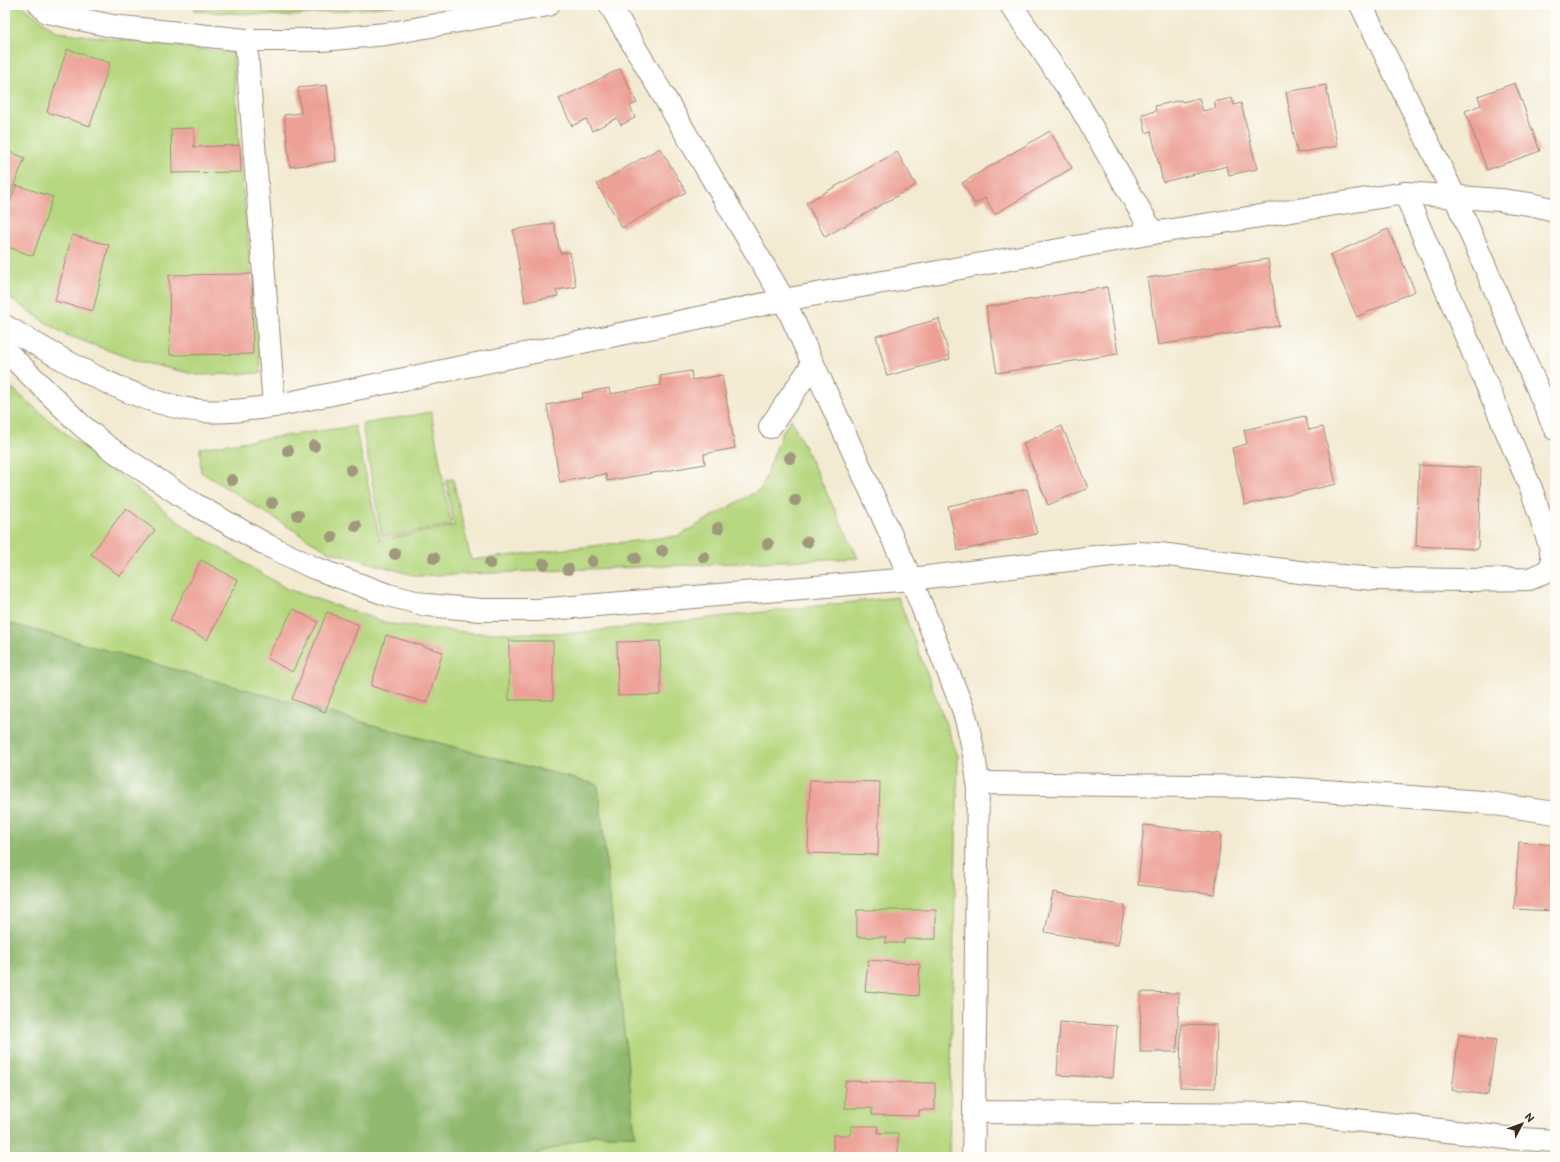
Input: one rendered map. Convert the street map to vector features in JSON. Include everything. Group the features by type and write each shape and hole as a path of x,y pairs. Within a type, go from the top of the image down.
{"street":[{"path":"40,5 47,12 112,26 246,40 322,40 386,34 548,5"},
{"path":"610,5 784,300 911,579 963,709 969,728 974,750 978,783 973,1157"},
{"path":"1011,5 1078,103 1153,233"},
{"path":"1361,5 1455,197 1555,429"},
{"path":"246,40 274,406"},
{"path":"5,350 81,425 114,451 194,504 267,545 312,567 388,595 427,604 481,610 537,610 911,579 1137,553 1160,554 1307,573 1375,579 1529,579 1542,574 1549,569 1553,562 1550,546 1532,491 1405,193"},
{"path":"5,326 56,356 149,399 175,406 204,411 225,412 274,406 784,300 1153,233 1405,193 1500,200 1530,204 1555,210"},
{"path":"770,427 813,364"},
{"path":"978,783 1267,786 1482,802 1555,813"},
{"path":"974,1112 1306,1114 1506,1138 1555,1141"}],"green space":[{"path":"5,5 21,5 57,32 233,53 241,172 261,373 198,375 137,361 64,334 5,295"},
{"path":"200,5 402,5 287,16 193,11"},
{"path":"5,382 50,421 187,528 287,589 390,624 473,633 576,633 898,597 958,756 949,1157 528,1157 593,1135 635,1135 598,785 401,733 5,622"},
{"path":"431,412 451,525 382,537 362,424"},
{"path":"791,419 858,558 417,576 327,551 201,472 200,448 355,426 380,540 454,526 446,480 453,479 471,560 678,536 761,489 783,431"},
{"path":"5,622 401,733 598,785 635,1135 593,1135 528,1157 5,1157"}],"building":[{"path":"67,49 110,63 90,126 47,112"},
{"path":"620,69 637,103 630,106 635,118 621,125 617,118 592,131 586,119 572,126 559,99"},
{"path":"1515,83 1540,151 1487,170 1465,111 1481,105 1478,96"},
{"path":"327,85 336,161 290,167 284,115 301,113 298,88"},
{"path":"1326,85 1337,146 1297,153 1286,92"},
{"path":"1199,98 1203,111 1216,108 1214,102 1232,98 1234,105 1241,103 1257,169 1229,175 1227,166 1163,182 1151,131 1146,133 1142,114 1156,111 1155,106 1181,100 1182,102"},
{"path":"194,128 194,147 240,145 241,172 172,173 171,129"},
{"path":"1050,131 1072,168 995,214 985,198 975,204 962,183"},
{"path":"660,148 686,192 622,228 597,184"},
{"path":"5,150 25,158 6,204 5,204"},
{"path":"897,152 916,185 825,237 806,203"},
{"path":"16,185 53,197 33,256 5,246 5,218"},
{"path":"554,223 560,253 570,252 576,287 556,290 558,296 525,302 513,230"},
{"path":"1388,229 1415,291 1357,317 1330,255"},
{"path":"72,235 109,245 93,311 55,301"},
{"path":"1268,259 1279,326 1158,345 1147,278"},
{"path":"252,274 253,354 170,355 169,275"},
{"path":"1107,287 1118,354 997,373 986,307"},
{"path":"939,319 950,359 887,376 876,336"},
{"path":"691,371 692,380 722,375 735,448 704,454 705,464 607,481 606,474 560,482 547,405 583,398 582,393 609,388 610,394 661,385 660,376"},
{"path":"1305,416 1309,430 1323,427 1336,484 1245,505 1232,448 1247,444 1244,430"},
{"path":"1062,426 1088,488 1048,505 1023,443"},
{"path":"1419,465 1481,468 1478,549 1416,546"},
{"path":"1027,489 1037,534 958,551 948,506"},
{"path":"126,508 155,530 120,576 91,554"},
{"path":"201,560 238,580 207,640 170,620"},
{"path":"293,609 318,622 292,672 267,658"},
{"path":"327,612 359,625 325,712 292,699"},
{"path":"386,635 443,652 427,703 371,686"},
{"path":"509,641 553,641 553,700 509,700"},
{"path":"660,641 661,695 618,696 617,642"},
{"path":"810,780 880,782 878,855 808,853"},
{"path":"1144,825 1221,834 1215,894 1138,885"},
{"path":"1519,842 1555,845 1555,911 1514,909"},
{"path":"1053,892 1125,906 1118,945 1045,932"},
{"path":"857,910 936,910 936,939 904,939 904,943 885,943 887,937 857,937"},
{"path":"868,960 920,964 918,996 865,991"},
{"path":"1141,992 1179,993 1177,1052 1140,1052"},
{"path":"1060,1022 1117,1026 1113,1078 1057,1075"},
{"path":"1181,1024 1217,1025 1215,1088 1180,1087"},
{"path":"1459,1035 1496,1040 1488,1095 1452,1090"},
{"path":"845,1081 935,1083 935,1110 919,1110 919,1116 872,1115 872,1108 845,1108"},
{"path":"851,1126 878,1126 878,1133 898,1133 898,1157 837,1157 837,1155 833,1155 833,1135 851,1135"}]}
